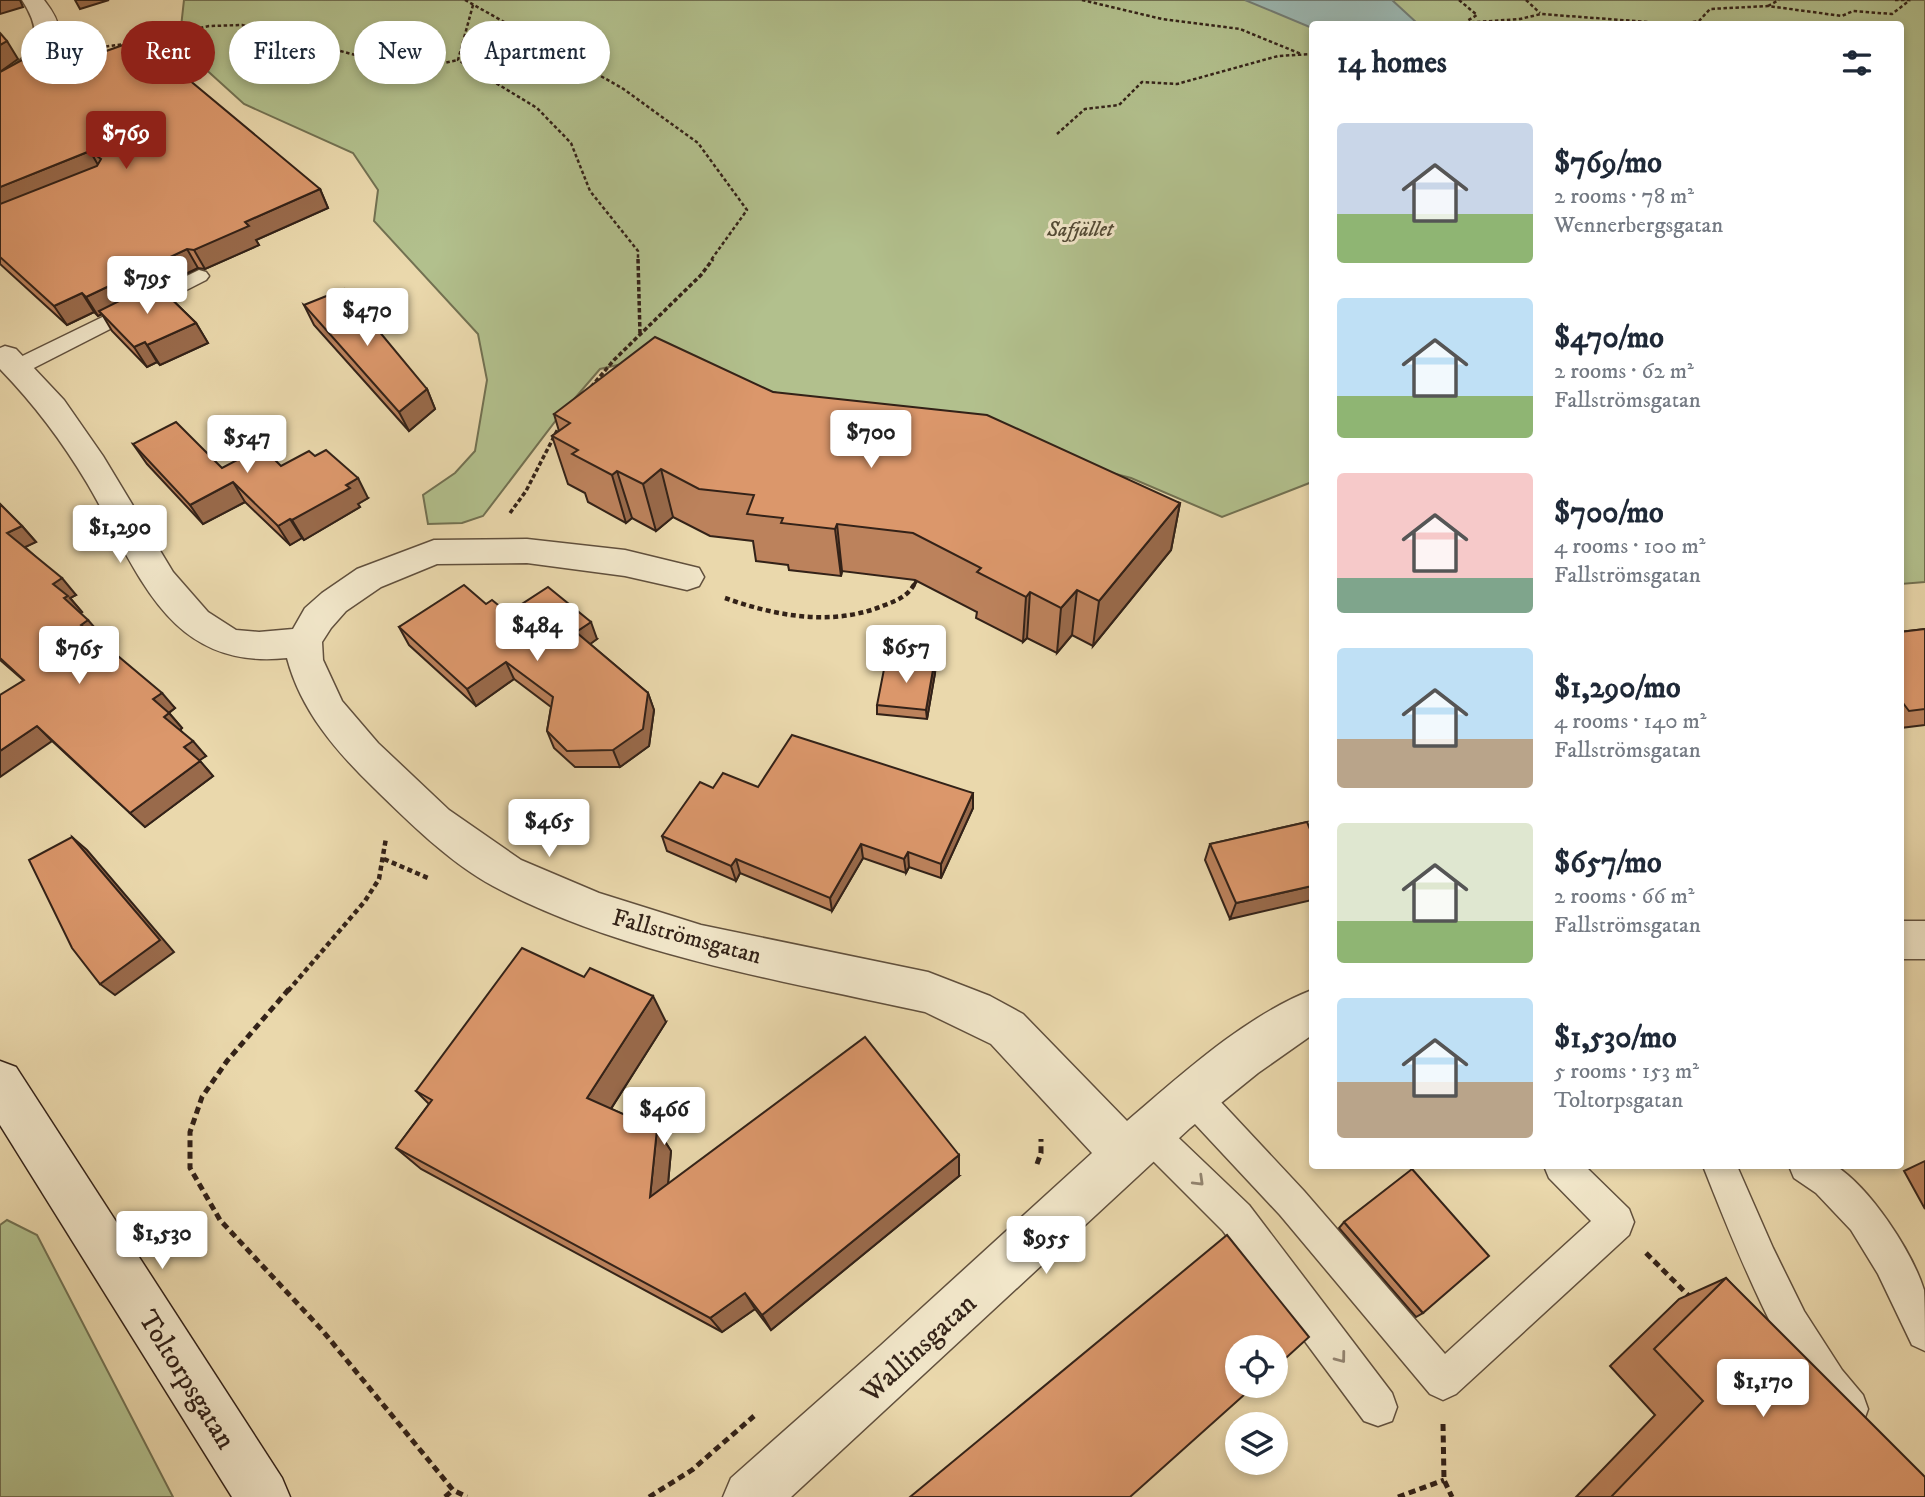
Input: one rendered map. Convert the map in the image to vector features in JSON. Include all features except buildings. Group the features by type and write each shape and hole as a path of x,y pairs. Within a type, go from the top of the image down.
{"street":[{"path":"33,0 47,21"},
{"path":"0,85 21,71"},
{"path":"10,362 53,407 92,464 170,594 192,621 218,638 242,645 270,646 304,642 318,618 369,578 435,552 527,551 625,563 687,577"},
{"name":"Fallströmsgatan","path":"304,642 305,660 327,710 364,754 435,822 506,873 592,910 701,944 928,992 975,1011 1007,1029 1138,1144"},
{"path":"1904,940 1925,940"},
{"name":"Wallinsgatan","path":"750,1497 865,1396 1138,1144 1193,1097 1284,1027 1309,1013"},
{"name":"Toltorpsgatan","path":"0,1083 263,1497"}],"lane":[{"path":"10,362 199,276"},
{"path":"1193,1097 1292,1203 1443,1381 1616,1222 1564,1169"},
{"path":"1138,1144 1236,1218 1378,1407"},
{"path":"1721,1169 1747,1231 1799,1337 1844,1403 1871,1434"},
{"path":"1811,1169 1822,1175 1854,1203 1882,1245 1925,1332"}],"path":[{"path":"465,0 622,88 698,144 747,210 701,275 589,389"},
{"path":"1082,0 1162,19 1240,29 1302,54"},
{"path":"1459,0 1476,15 1467,21"},
{"path":"1526,0 1541,13"},
{"path":"1768,6 1779,0"},
{"path":"1895,0 1910,0"},
{"path":"1700,21 1710,9 1768,6 1842,16 1853,11 1892,14 1910,0"},
{"path":"458,60 473,5"},
{"path":"1483,21 1520,19 1541,13 1638,21"},
{"path":"107,45 138,42 209,26 242,25 378,61 429,66 458,60 537,108 571,144 590,191 638,251 640,335"},
{"path":"1057,134 1085,109 1119,105 1142,82 1177,84 1278,56 1309,54"},
{"path":"526,491 564,419"},
{"path":"687,577 717,595 747,607 791,616 841,616 878,610 907,595 920,573"},
{"path":"440,883 384,859 379,879 365,901 227,1061 202,1097 190,1132 190,1168 220,1220 322,1330 453,1490 467,1497"},
{"path":"1036,1168 1041,1153 1040,1135"},
{"path":"1616,1222 1693,1301"},
{"path":"1443,1381 1444,1480 1452,1497"},
{"path":"649,1497 692,1470 764,1407"},
{"path":"1398,1497 1444,1480"},
{"path":"445,1497 453,1490"}],"green space":[{"name":"Safjället","path":"184,0 1925,0 1925,582 1904,584 1904,21 1309,21 1309,483 1222,517 1131,478 978,438 866,432 640,360 600,369 557,419 483,516 462,523 428,524 423,495 455,473 475,451 487,380 478,334 374,221 378,190 353,153 244,104 215,78 215,21 182,21"},
{"path":"7,1220 37,1235 173,1497 0,1497 0,1225"}],"water":[{"path":"1245,0 1392,0 1415,21 1309,21 1309,27"}]}
